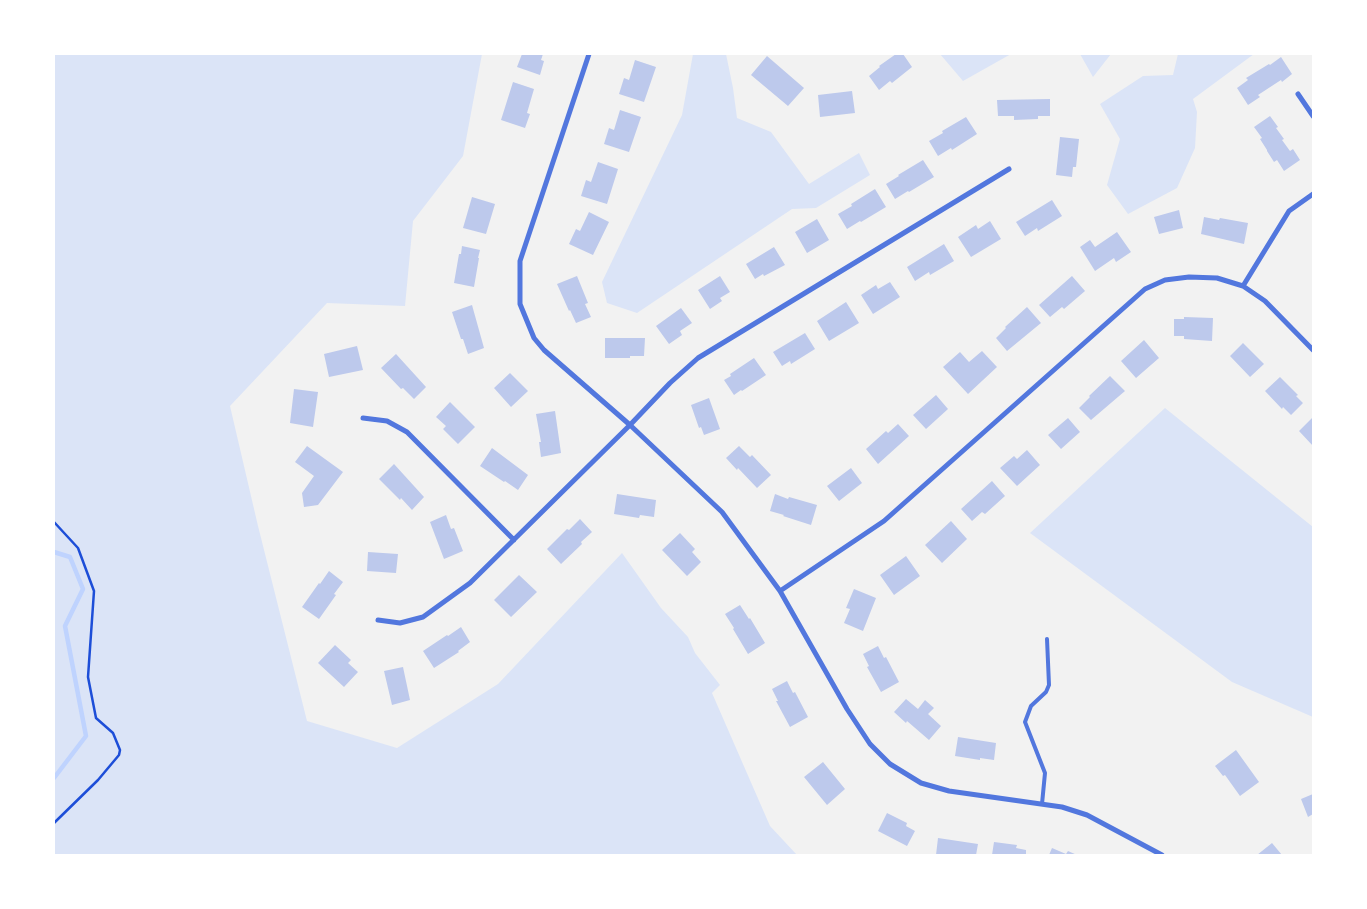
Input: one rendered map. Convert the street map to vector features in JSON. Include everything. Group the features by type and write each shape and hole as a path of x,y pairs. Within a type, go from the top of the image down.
{"street":[{"path":"589,54 520,261 520,304 534,338 544,350 630,425 722,512 780,591 870,744 890,764 921,783 949,791 1062,807 1087,816 1162,855"},
{"path":"1298,94 1313,116"},
{"path":"378,620 400,623 423,617 470,582 630,425 670,383 698,358 1009,169"},
{"path":"1242,286 1289,211 1313,194"},
{"path":"780,591 884,521 1145,289 1165,280 1190,277 1217,278 1242,286 1265,301 1313,350"},
{"path":"363,418 387,421 407,432 514,540"}],"lane":[{"path":"1042,804 1045,774 1025,722 1031,706 1046,692 1049,685 1047,640"}],"path":[{"path":"54,522 78,548 94,591 88,677 96,718 113,733 120,750 119,756 98,780 54,823"}],"shaded area":[{"path":"54,54 482,54 463,156 413,221 405,306 327,303 230,406 307,721 397,748 498,684 622,553 661,608 688,637 695,653 720,685 712,693 770,826 797,855 54,855"},
{"path":"693,54 726,54 737,118 771,132 809,184 859,153 870,175 816,208 792,209 637,313 607,303 602,282 682,115"},
{"path":"940,54 1011,54 963,81"},
{"path":"1080,54 1111,54 1093,77"},
{"path":"1178,54 1254,54 1193,99 1197,112 1195,148 1177,188 1128,214 1107,185 1120,139 1100,104 1143,76 1173,75"},
{"path":"1165,408 1313,527 1313,717 1232,682 1030,533"}],"building":[{"path":"522,54 543,54 541,60 544,61 540,75 517,67"},
{"path":"896,54 903,54 912,67 892,83 890,81 879,90 869,76"},
{"path":"767,56 804,88 788,106 751,75"},
{"path":"1281,57 1292,74 1282,82 1281,80 1258,95 1260,97 1248,105 1237,88 1248,80 1246,78"},
{"path":"635,60 656,67 644,102 619,94 624,78 629,80"},
{"path":"513,82 534,89 527,113 530,114 525,128 501,120"},
{"path":"852,91 855,113 820,117 818,95"},
{"path":"1050,99 1050,116 1038,116 1038,119 1014,120 1014,116 998,116 997,100"},
{"path":"620,110 641,117 629,152 604,144 609,128 614,130"},
{"path":"1270,116 1284,139 1282,140 1290,151 1293,149 1300,160 1284,171 1277,160 1274,162 1254,127"},
{"path":"966,117 977,134 952,150 951,148 938,156 929,141"},
{"path":"1060,137 1079,139 1076,167 1073,167 1072,177 1056,175"},
{"path":"923,160 934,177 895,199 886,184"},
{"path":"598,162 618,169 607,204 581,196 586,180 591,182"},
{"path":"875,189 886,207 847,229 838,214"},
{"path":"472,197 495,204 486,234 463,228"},
{"path":"1052,200 1062,216 1038,231 1037,228 1025,236 1016,222"},
{"path":"1179,210 1183,228 1159,234 1154,217"},
{"path":"589,212 609,222 593,255 569,244 576,229 580,231"},
{"path":"1204,217 1248,223 1244,244 1201,234"},
{"path":"817,219 829,240 807,253 795,232"},
{"path":"990,221 1001,239 971,257 958,237 976,225 978,229"},
{"path":"1117,232 1131,252 1116,262 1114,258 1095,271 1080,247 1090,240 1095,247"},
{"path":"944,244 954,261 930,275 929,272 915,281 907,267"},
{"path":"462,246 480,250 474,287 454,283"},
{"path":"774,247 785,265 755,279 746,264"},
{"path":"577,276 588,303 585,304 591,317 576,323 557,284"},
{"path":"720,276 730,292 720,298 722,301 710,309 698,290"},
{"path":"1072,276 1085,291 1064,309 1062,307 1050,317 1039,305"},
{"path":"890,282 900,297 873,314 861,295 876,285 878,289"},
{"path":"846,302 859,323 829,341 817,321"},
{"path":"472,305 484,348 468,354 452,312"},
{"path":"1027,307 1041,323 1007,351 996,338"},
{"path":"681,308 692,323 680,331 682,335 669,344 656,326"},
{"path":"1184,317 1213,318 1212,341 1184,339 1184,336 1174,336 1174,319 1184,319"},
{"path":"805,333 815,349 791,364 790,361 782,366 773,352"},
{"path":"605,338 645,338 644,356 605,358"},
{"path":"1144,340 1159,358 1136,378 1121,361"},
{"path":"1243,343 1264,364 1250,377 1230,356"},
{"path":"357,346 363,370 329,377 324,354"},
{"path":"982,351 997,367 968,394 943,367 960,352 969,362"},
{"path":"396,354 426,387 414,399 403,388 401,389 381,368"},
{"path":"754,358 766,375 734,395 724,380"},
{"path":"510,373 528,391 511,407 494,388"},
{"path":"1110,376 1125,391 1091,420 1079,408"},
{"path":"1280,377 1298,395 1296,396 1303,403 1291,415 1283,407 1282,409 1265,391"},
{"path":"294,389 318,392 313,427 290,423"},
{"path":"936,395 948,409 926,429 913,415"},
{"path":"709,398 720,429 704,435 701,427 699,428 691,405"},
{"path":"450,402 475,427 458,444 443,429 446,426 436,417"},
{"path":"555,411 561,453 541,457 539,442 541,442 536,414"},
{"path":"1313,417 1313,446 1299,431"},
{"path":"1068,418 1080,432 1061,449 1048,435"},
{"path":"898,424 909,436 878,464 866,449 886,431 888,433"},
{"path":"307,446 343,472 318,505 304,507 302,493 314,476 295,462"},
{"path":"739,446 750,457 752,455 771,475 757,488 726,458"},
{"path":"492,448 528,475 518,490 480,466"},
{"path":"1027,450 1040,465 1017,486 1000,468 1014,456 1017,459"},
{"path":"394,464 424,497 412,510 379,479"},
{"path":"851,468 862,483 839,501 827,486"},
{"path":"992,481 1005,496 985,514 982,512 972,521 961,509"},
{"path":"617,494 656,500 654,517 640,515 639,518 614,514"},
{"path":"775,494 788,499 789,497 817,505 811,525 770,511"},
{"path":"446,515 451,529 454,528 463,551 444,559 430,522"},
{"path":"580,519 592,532 561,564 547,549"},
{"path":"951,521 967,539 942,563 925,545"},
{"path":"680,533 695,549 692,552 701,562 687,576 662,550"},
{"path":"368,552 398,554 396,573 367,571"},
{"path":"906,556 920,576 894,595 880,575"},
{"path":"329,571 343,582 319,619 302,607"},
{"path":"519,575 537,592 511,617 494,600"},
{"path":"854,589 876,598 863,631 844,623 850,609 846,608"},
{"path":"740,605 765,643 748,654 725,614"},
{"path":"461,627 470,642 459,652 434,668 423,651"},
{"path":"335,645 351,660 348,663 358,672 344,687 318,663"},
{"path":"878,646 899,682 881,692 867,667 869,666 863,654"},
{"path":"403,667 410,700 392,705 384,671"},
{"path":"787,681 808,717 790,727 776,701 778,701 772,689"},
{"path":"906,699 918,709 925,700 934,708 928,714 941,726 929,740 894,712"},
{"path":"958,737 996,743 994,760 955,756"},
{"path":"1236,750 1259,782 1240,796 1225,775 1223,776 1215,766"},
{"path":"823,762 845,789 827,805 804,777"},
{"path":"1313,794 1313,814 1308,817 1301,799"},
{"path":"887,813 907,823 906,826 915,831 907,846 878,831"},
{"path":"938,838 978,844 976,855 936,855"},
{"path":"994,842 1017,845 1016,848 1026,850 1026,855 992,855"},
{"path":"1272,843 1282,855 1257,855"},
{"path":"1052,848 1066,854 1068,851 1077,855 1049,855"}],"waterway":[{"path":"54,552 70,557 83,589 65,626 86,736 54,778"}]}
